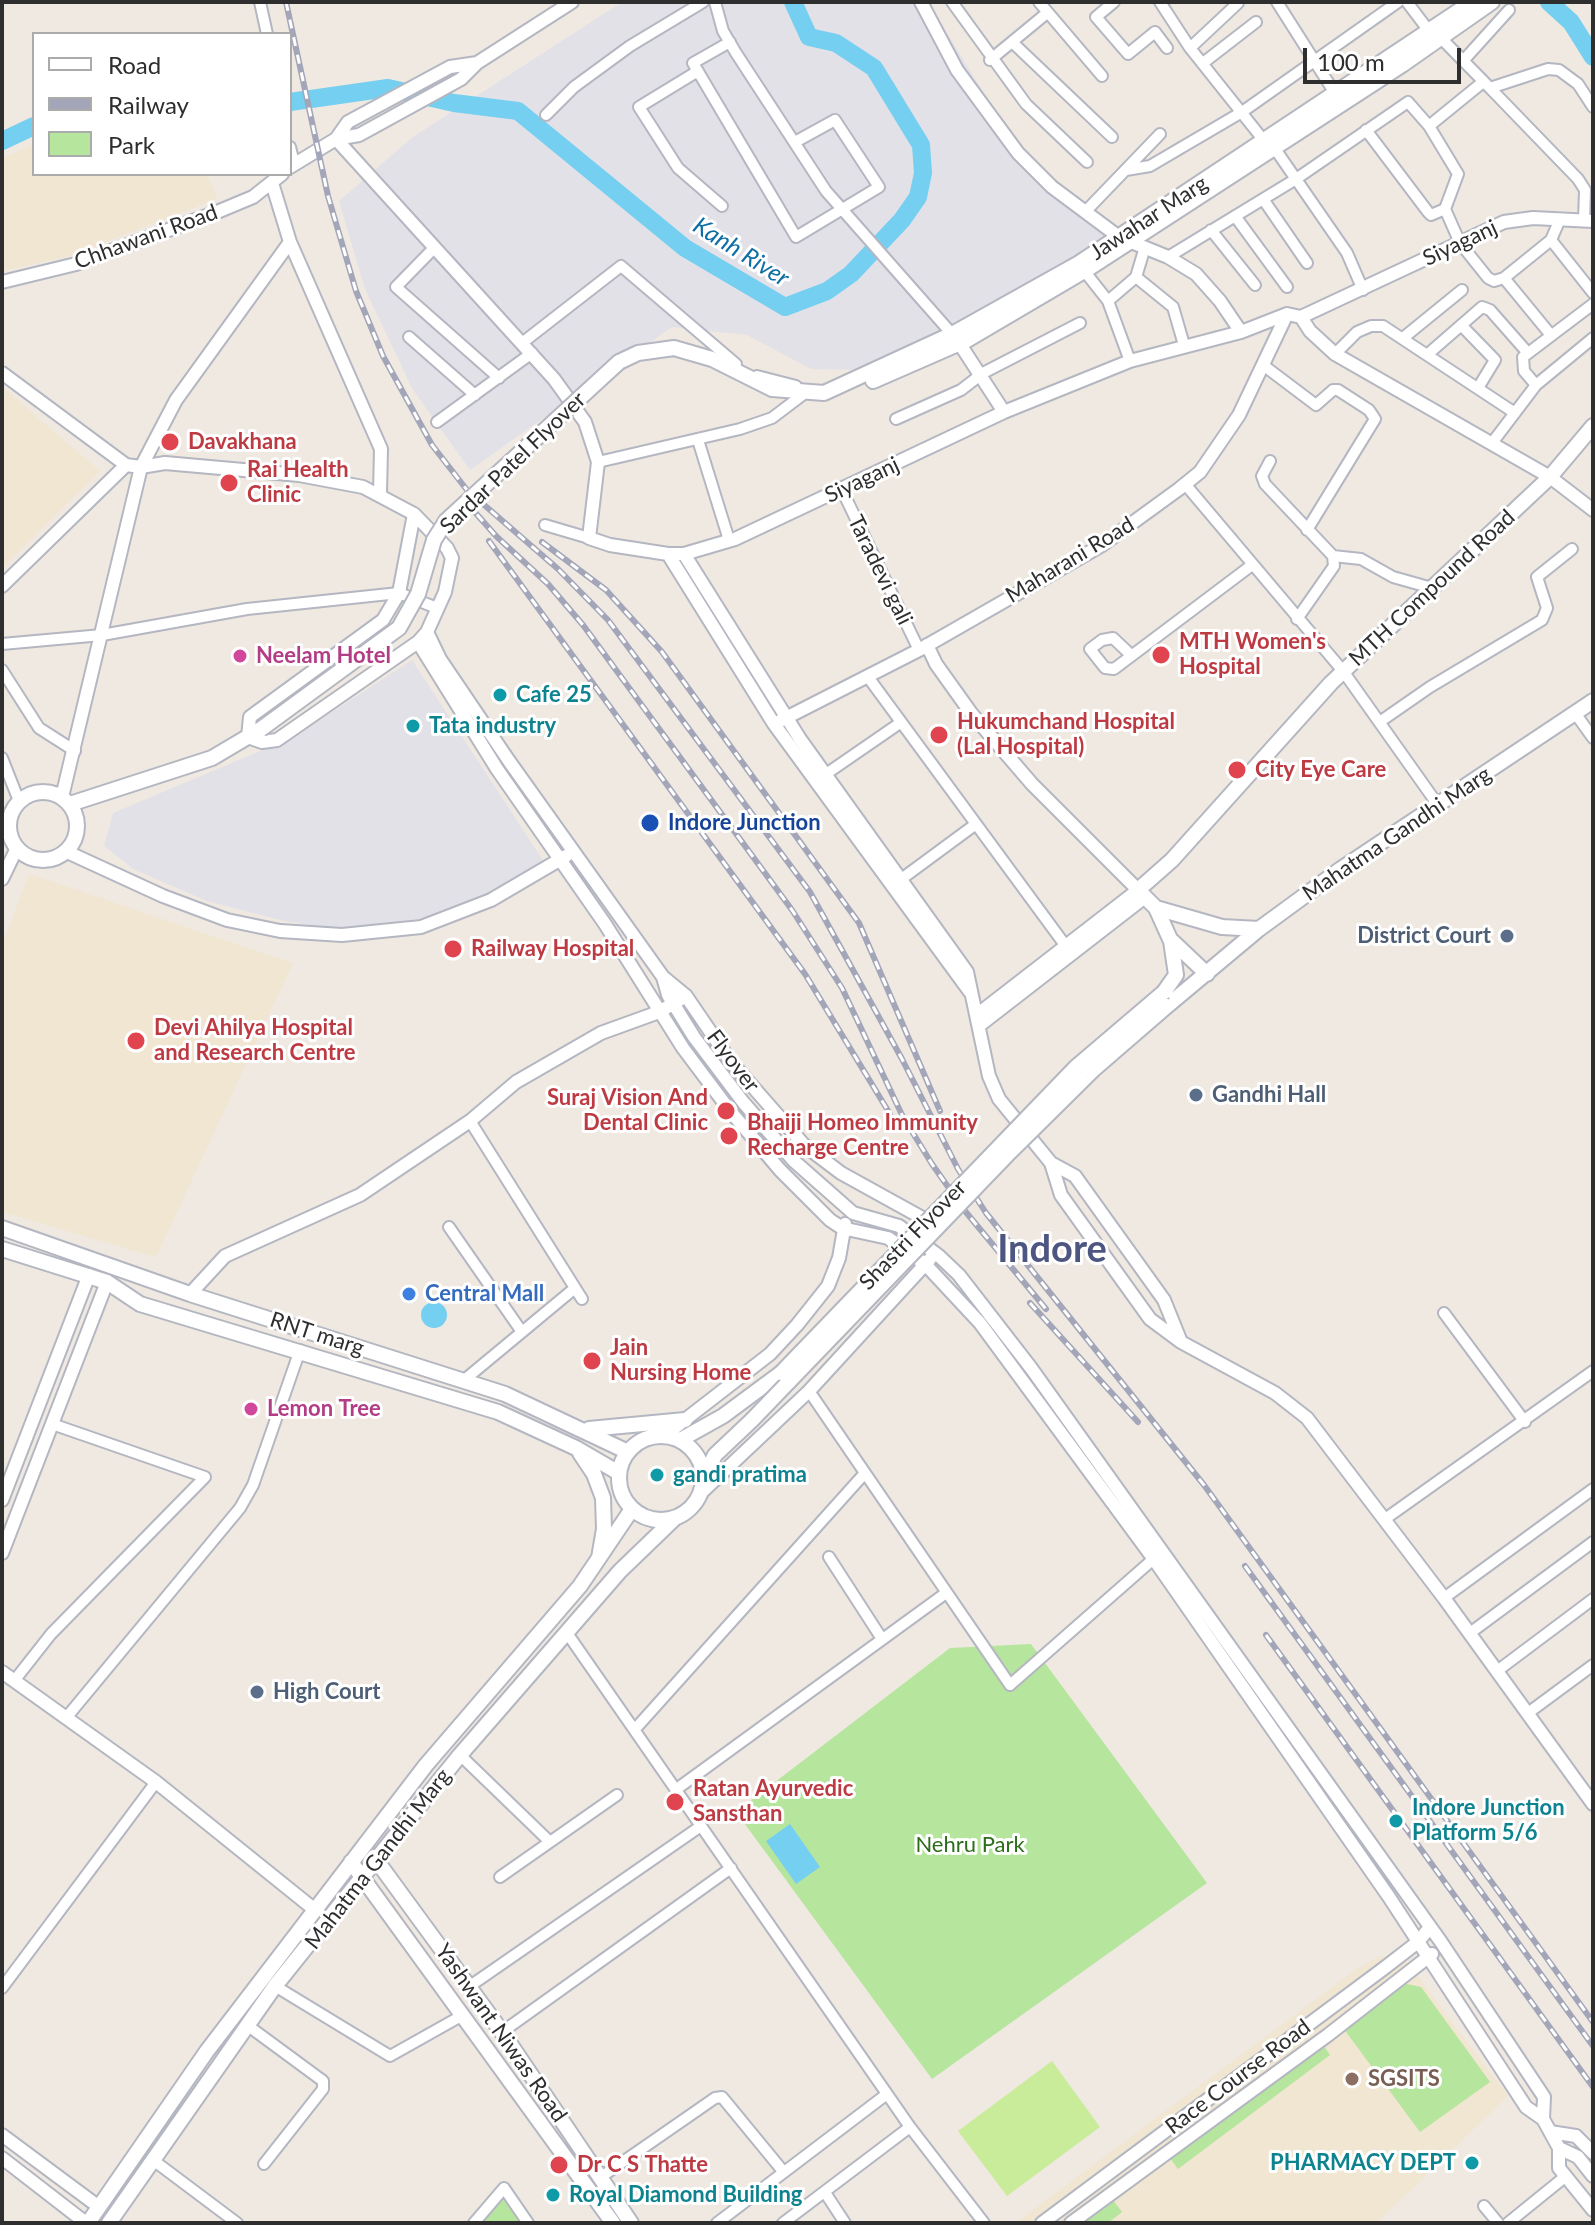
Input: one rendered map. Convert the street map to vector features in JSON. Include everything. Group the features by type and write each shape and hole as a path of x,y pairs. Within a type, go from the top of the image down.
{"main road":[{"path":"1434,33 1492,2"},
{"name":"Jawahar Marg","path":"827,390 831,396 846,391 956,338 1132,242 1270,143 1339,100 1434,33 1468,5"},
{"name":"Sardar Patel Flyover","path":"66,800 212,758 254,733 399,628 418,594 434,540 446,521 619,362 638,353 674,348 712,359 772,389 805,393"},
{"path":"805,393 827,390"},
{"name":"MTH Compound Road","path":"1142,893 1343,671 1550,477 1593,426"},
{"name":"Mahatma Gandhi Marg","path":"1207,974 1259,929 1341,869 1593,701"},
{"path":"40,792 66,800 77,828 65,851 46,860 25,855 17,848 10,832 11,811 40,792"},
{"path":"1142,893 1156,908 1177,960 1176,975 1166,999"},
{"path":"1156,908 1222,927 1259,929"},
{"path":"1170,939 1207,974"},
{"name":"Shastri Flyover","path":"680,1440 739,1404 781,1373 1076,1067 1166,999 1207,974"},
{"name":"Shastri Flyover","path":"704,1477 715,1455 1020,1142 1166,999"},
{"name":"RNT marg","path":"2,1228 190,1294 505,1394 585,1429 628,1452"},
{"name":"RNT marg","path":"2,1249 105,1287 140,1304 498,1412 576,1448 619,1473"},
{"path":"585,1429 685,1420"},
{"path":"664,1436 680,1440 692,1449 704,1477 701,1493 692,1507 675,1518 657,1521 632,1509 619,1488 619,1473 628,1452 648,1437 664,1436"},
{"path":"576,1448 594,1474 603,1498 604,1529 598,1562"},
{"name":"Mahatma Gandhi Marg","path":"83,2220 93,2202 351,1862 365,1848 426,1765 557,1615 598,1562 632,1509"},
{"name":"Mahatma Gandhi Marg","path":"109,2223 275,1986 378,1862 460,1755 620,1571 675,1518"},
{"name":"Yashwant Niwas Road","path":"365,1848 470,1986 631,2223"},
{"name":"Yashwant Niwas Road","path":"351,1862 611,2222"}],"street":[{"path":"260,2 267,32"},
{"path":"292,165 336,139 359,135 373,128 461,79 477,63 572,2"},
{"path":"546,115 574,87 630,46 703,2"},
{"path":"715,2 730,42 842,212 956,338 983,373 1004,412"},
{"path":"921,2 957,70 1018,153 1052,187 1085,212 1132,242 1168,257 1196,274 1241,332"},
{"path":"952,2 990,60 1026,104 1087,162"},
{"path":"1039,2 1102,76"},
{"path":"1114,2 1096,17 1128,54 1155,32 1167,48"},
{"path":"1277,2 1339,100"},
{"path":"1126,170 1150,166 1242,112 1398,2"},
{"path":"1407,2 1578,179 1585,190 1588,220"},
{"path":"1190,48 1238,3"},
{"path":"1165,4 1190,48 1270,143 1296,179 1347,253 1363,290"},
{"path":"1463,61 1509,10"},
{"path":"990,60 1047,13"},
{"path":"1203,63 1256,22"},
{"path":"730,42 693,63 796,237 879,187 837,122 831,120 795,142"},
{"path":"1012,42 1112,137"},
{"path":"336,139 348,122 450,67 477,63"},
{"path":"1429,126 1486,85 1548,69 1559,70 1578,84 1593,107"},
{"path":"698,71 639,107 678,168 722,206"},
{"path":"1168,257 1296,179 1408,102 1429,126 1458,174 1445,209 1460,243 1488,278 1494,281 1504,278 1551,240 1560,219"},
{"path":"1366,130 1428,212 1431,215 1445,209"},
{"path":"1085,212 1160,134"},
{"path":"336,139 433,249 532,353 585,422 598,462 589,538 545,525"},
{"name":"Chhawani Road","path":"2,282 76,264 253,197 280,176"},
{"path":"272,183 290,242 381,449 380,493"},
{"path":"1263,199 1307,263"},
{"path":"1235,216 1287,287"},
{"name":"Siyaganj","path":"1301,317 1504,222 1588,220"},
{"path":"1211,230 1255,285"},
{"path":"1551,240 1593,293"},
{"path":"66,800 141,467 176,400 290,242"},
{"path":"1132,242 1136,277 1173,307 1184,345"},
{"path":"433,249 396,287 499,378"},
{"path":"522,343 621,266 655,292 725,358 758,376 827,390"},
{"path":"1082,267 1108,301 1130,361"},
{"path":"1108,301 1136,277"},
{"path":"1504,278 1550,334"},
{"path":"1403,338 1462,290"},
{"path":"1536,385 1522,367 1527,352 1593,304"},
{"path":"1428,354 1477,309 1485,307 1527,352"},
{"path":"1287,314 1301,317 1310,331 1335,354 1550,477 1593,510"},
{"name":"Siyaganj","path":"589,538 610,545 668,554 684,554 729,540 1004,412 1130,361 1241,332 1287,314"},
{"name":"Maharani Road","path":"774,724 923,647 1102,545 1185,484 1200,472 1239,415 1287,314"},
{"path":"896,419 961,390 983,373 1080,323"},
{"path":"1461,325 1495,360 1478,388"},
{"path":"1335,354 1357,332 1371,326 1383,326 1515,413"},
{"path":"409,337 475,395"},
{"path":"1492,443 1536,385 1593,338"},
{"path":"437,422 532,353"},
{"path":"1263,365 1316,405 1333,390 1338,390 1369,410 1375,419 1307,530"},
{"path":"2,373 126,465 141,467 165,463 299,475 380,493 414,514 447,548 452,558 437,608 422,637 277,740 262,742 254,733 250,717 383,620 399,593 414,514"},
{"path":"598,462 698,440 772,418 805,393"},
{"path":"698,440 729,540"},
{"path":"1270,461 1262,476 1265,484 1333,556 1361,559 1393,577 1432,588"},
{"path":"2,586 126,465"},
{"path":"1185,484 1343,671 1438,805"},
{"name":"Taradevi gali","path":"842,490 923,647"},
{"path":"1381,721 1430,687 1542,620 1547,608 1537,577 1572,549"},
{"path":"668,554 774,724 973,995"},
{"path":"684,554 787,718 967,972 994,1090 1051,1163 1061,1195 1150,1319 1181,1342 1275,1393 1307,1418 1470,1633 1593,1804"},
{"path":"1297,619 1334,566 1333,556"},
{"path":"1131,655 1252,565"},
{"path":"2,644 102,635 247,609 399,593 437,608"},
{"path":"422,637 663,977 674,1004 743,1102 794,1161 853,1213 899,1226 936,1253 987,1311 1158,1555 1526,2107 1543,2119 1559,2148 1559,2168 1593,2210"},
{"path":"422,637 559,861 605,924 659,1012 731,1112 780,1170 842,1228 888,1238 925,1264 980,1323 1158,1555 1441,1942 1544,2097 1543,2119"},
{"path":"923,647 971,713 1022,773 1142,893"},
{"path":"2,670 39,728 53,740 75,751"},
{"path":"868,677 1065,945"},
{"path":"1575,713 1593,738"},
{"path":"826,774 900,723"},
{"path":"2,758 11,811"},
{"path":"900,880 976,824"},
{"path":"2,879 17,848"},
{"path":"65,851 163,896 227,920 280,931 342,935 421,927 491,900 572,852"},
{"path":"979,1019 1065,945 1142,893"},
{"path":"979,1019 1142,893"},
{"name":"Flyover","path":"663,977 688,1000 769,1109 804,1145 841,1173 926,1220"},
{"path":"190,1294 225,1256 360,1195 470,1121 516,1082 601,1033 688,1000"},
{"path":"470,1121 582,1299"},
{"path":"1051,1163 1075,1176 1164,1300 1181,1342"},
{"path":"664,1436 770,1354 797,1325 834,1272 842,1228 853,1213"},
{"path":"449,1227 522,1332"},
{"path":"701,1493 809,1391 936,1253"},
{"path":"2,1500 87,1280"},
{"path":"2,1553 105,1287"},
{"path":"463,1381 575,1288"},
{"path":"980,1323 987,1311"},
{"path":"1444,1313 1525,1422"},
{"path":"66,1718 240,1508 253,1485 300,1350"},
{"path":"1385,1519 1593,1371"},
{"path":"809,1391 1010,1685 1158,1555"},
{"path":"14,1681 51,1634 205,1477 52,1424"},
{"path":"636,1728 865,1473"},
{"path":"1444,1598 1593,1489"},
{"path":"1470,1633 1593,1542"},
{"path":"829,1557 882,1639"},
{"path":"678,1788 946,1593"},
{"path":"1497,1671 1593,1599"},
{"path":"567,1633 678,1788 701,1826 910,2127 984,2223"},
{"path":"1528,1713 1593,1665"},
{"path":"2,1672 156,1782 315,1910"},
{"path":"460,1755 548,1840"},
{"path":"2,1988 156,1782"},
{"path":"500,1877 548,1840 617,1795"},
{"path":"470,1986 701,1826"},
{"path":"502,2032 731,1868"},
{"name":"Race Course Road","path":"1042,2223 1418,1942 1430,1927"},
{"name":"Race Course Road","path":"1071,2223 1429,1958 1441,1942"},
{"path":"275,1986 390,2056 463,2015"},
{"path":"247,2025 323,2081 323,2089 264,2164"},
{"path":"717,2223 782,2170 887,2094"},
{"path":"601,2177 715,2098 722,2097 782,2170"},
{"path":"783,2223 826,2194 910,2127"},
{"path":"1550,2132 1576,2136 1593,2153"},
{"path":"2,2135 93,2202"},
{"path":"1559,2148 1578,2157 1593,2176"},
{"path":"2,2158 83,2220"},
{"path":"153,2160 237,2223"},
{"path":"1508,2223 1566,2176"},
{"path":"474,2223 504,2188 528,2223"},
{"path":"826,2194 845,2223"},
{"path":"1484,2206 1498,2223"}],"shaded area":[{"path":"622,2 928,2 1018,149 1123,237 874,370 811,369 747,335 672,327 470,470 413,390 365,289 339,201 413,137"},
{"path":"32,145 32,176 208,176 217,199 66,257 2,271 2,159"},
{"path":"2,387 100,471 2,568"},
{"path":"412,660 546,865 491,894 429,917 343,930 284,921 207,901 135,870 104,846 113,813 272,746 309,727"},
{"path":"29,874 293,963 156,1257 2,1212 2,946"},
{"name":"SGSITS","path":"1380,1956 1407,1962 1508,2096 1377,2223 1015,2223 1355,1970"}],"green space":[{"name":"Nehru Park","path":"1031,1644 1207,1883 932,2079 736,1812 950,1648"},
{"path":"1397,1982 1421,1987 1490,2082 1420,2132 1338,2021"},
{"path":"1317,2036 1330,2055 1178,2169 1164,2150"},
{"path":"1052,2061 1100,2127 1007,2196 958,2131"},
{"path":"504,2188 528,2223 474,2223"},
{"path":"1107,2192 1122,2212 1108,2223 1064,2223"}],"water":[{"path":"434,1302 443,1306 447,1315 443,1324 434,1328 425,1324 421,1315 425,1306"},
{"path":"790,1824 820,1867 796,1884 766,1841"}],"waterway":[{"name":"Kanh River","path":"292,102 388,88 454,103 518,111 685,248 785,307 827,291 851,274 902,220 918,197 923,173 921,145 874,68 836,43 809,37 793,2"},
{"name":"Kanh River","path":"1549,2 1571,22 1593,57"},
{"name":"Kanh River","path":"2,141 32,127"}],"railway":[{"path":"286,2 328,196 356,291 383,356 432,445 467,490 558,569 608,620 810,892 902,1059 958,1169 986,1213 1204,1485 1593,2022"},
{"path":"465,501 496,536 548,584 583,625 792,910 842,988 903,1117 932,1164 965,1211 1046,1309"},
{"path":"489,541 805,974 890,1114"},
{"path":"542,542 606,590 662,652 859,923 940,1111"},
{"path":"1030,1303 1138,1422"},
{"path":"1245,1566 1593,2046"},
{"path":"1266,1635 1593,2087"}],"place":[{"name":"Davakhana","path":"170,442"},
{"name":"Rai Health Clinic","path":"229,483"},
{"name":"MTH Women's Hospital","path":"1161,655"},
{"name":"Neelam Hotel","path":"240,656"},
{"name":"Cafe 25","path":"500,695"},
{"name":"Tata industry","path":"413,726"},
{"name":"Hukumchand Hospital (Lal Hospital)","path":"939,735"},
{"name":"City Eye Care","path":"1237,770"},
{"name":"Indore Junction","path":"650,823"},
{"name":"District Court","path":"1507,936"},
{"name":"Railway Hospital","path":"453,949"},
{"name":"Devi Ahilya Hospital and Research Centre","path":"136,1041"},
{"name":"Gandhi Hall","path":"1196,1095"},
{"name":"Suraj Vision And Dental Clinic","path":"726,1111"},
{"name":"Bhaiji Homeo Immunity Recharge Centre","path":"729,1136"},
{"name":"Central Mall","path":"409,1294"},
{"name":"Jain Nursing Home","path":"592,1361"},
{"name":"Lemon Tree","path":"251,1409"},
{"name":"gandi pratima","path":"657,1475"},
{"name":"High Court","path":"257,1692"},
{"name":"Ratan Ayurvedic Sansthan","path":"675,1802"},
{"name":"Indore Junction Platform 5/6","path":"1396,1821"},
{"name":"SGSITS","path":"1352,2079"},
{"name":"PHARMACY DEPT","path":"1472,2163"},
{"name":"Dr C S Thatte","path":"559,2165"},
{"name":"Royal Diamond Building","path":"553,2195"}],"district":[{"name":"Indore","path":"1052,1250"}]}
